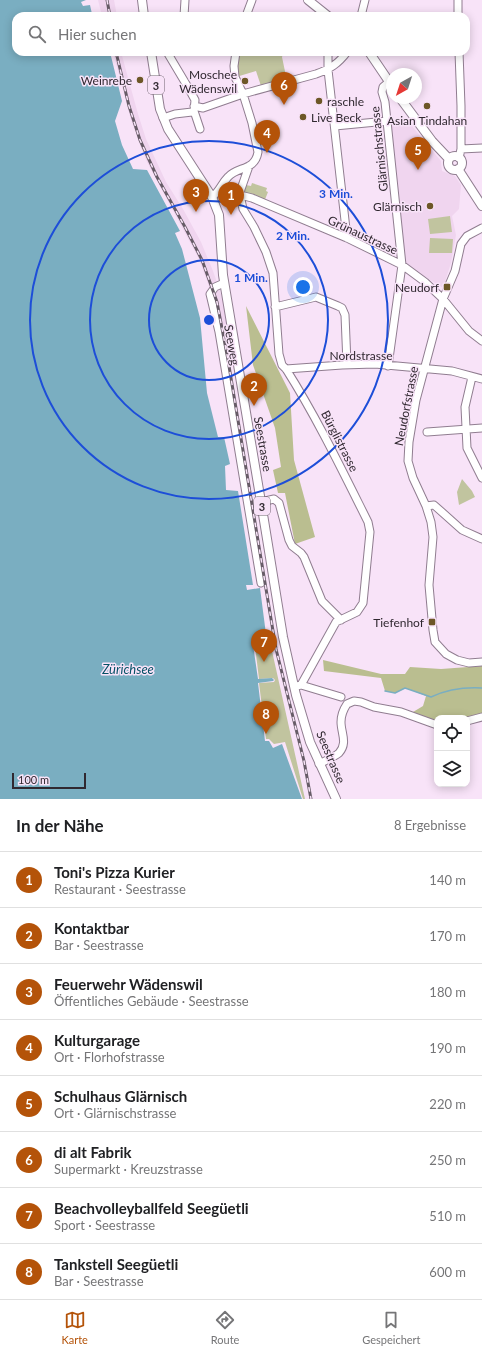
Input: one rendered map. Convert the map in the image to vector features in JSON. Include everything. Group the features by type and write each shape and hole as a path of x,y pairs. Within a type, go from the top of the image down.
{"main road":[{"path":"142,0 144,12"},
{"path":"308,0 319,3 325,12"},
{"name":"Seestrasse","path":"151,56 163,118 173,139 212,197 219,218 221,260 224,283 283,637 297,686 310,742 336,799"},
{"path":"371,56 386,77"},
{"path":"404,104 432,141 449,158"},
{"path":"449,158 455,156 459,158 461,164 458,169"},
{"path":"449,158 448,163 450,167 453,169 458,169"},
{"path":"458,169 482,206"}],"street":[{"path":"184,12 185,0"},
{"path":"248,12 252,0"},
{"path":"362,12 365,0"},
{"path":"458,0 458,12"},
{"path":"169,56 195,100 194,108 200,129"},
{"path":"212,197 218,193 228,176 233,172 249,166 255,161 258,152 252,123 243,94 235,77 234,66 235,56"},
{"path":"328,56 328,70 348,238"},
{"path":"163,118 175,114 192,112 194,108 203,108 243,94 328,70 336,65 344,56"},
{"path":"459,56 462,149 459,158"},
{"name":"Glärnischstrasse","path":"386,86 383,87 382,92 385,102 402,265 388,366"},
{"path":"335,126 387,121"},
{"path":"462,149 482,148"},
{"path":"240,195 249,166"},
{"name":"Grünaustrasse","path":"240,195 252,198 348,238 402,265 425,282 442,298 469,331 482,341"},
{"name":"Bürglistrasse","path":"240,195 243,209 263,246 273,274 279,354 282,365 309,406 327,438 369,526 370,532 364,603 357,612 336,622 297,686"},
{"name":"Neudorfstrasse","path":"482,228 467,236 461,244 455,271 442,298 416,400 411,424 408,461 416,486 426,506 431,522 433,537 429,585 435,642 446,654 457,660 469,663 482,662"},
{"name":"Seeweg","path":"224,283 215,287 210,294 219,332 261,583"},
{"path":"275,307 316,296 342,308 345,315 347,364"},
{"name":"Nordstrasse","path":"286,369 347,364 388,366 452,371 482,379"},
{"path":"472,377 465,407 467,448 482,478"},
{"path":"427,432 482,428"},
{"path":"261,502 274,500 279,503 292,546 301,553 304,558 322,601 341,620"},
{"path":"426,506 434,506 462,530 482,539"},
{"path":"297,686 341,697"},
{"path":"319,764 338,753 343,745 344,737 341,716 346,704 354,701 401,712 434,724"},
{"path":"470,720 482,717"}],"shaded area":[{"path":"98,0 114,0 116,12 101,12"},
{"path":"114,56 122,56 146,139 166,182 201,242 213,271 224,303 234,359 226,360 214,300 199,259 147,162 131,120"},
{"name":"Glärnisch","path":"408,121 441,161 442,171 455,176 461,185 459,209 452,216 456,235 451,263 443,288 405,264 391,124"}],"green space":[{"path":"236,56 282,56 287,81 262,89 256,71 236,77"},
{"path":"252,183 267,188 266,191 268,192 264,202 244,193 246,185 251,186"},
{"path":"450,216 452,232 430,234 428,219"},
{"path":"430,238 453,239 452,253 429,253"},
{"path":"246,306 290,393 294,460 315,537 295,544 285,493 278,493 273,470 281,467 275,428 253,365"},
{"path":"462,479 475,497 459,505 457,492"},
{"path":"270,642 305,799 303,799 285,742 274,744 269,739 266,739 259,683 274,682 275,680 273,678 259,679 255,646"},
{"path":"323,660 381,674 405,674 410,667 441,669 482,666 482,717 470,717 470,715 434,715 434,724 414,716 413,712 423,706 426,696 406,688 395,693 385,691 381,678 324,671"}],"water":[{"name":"Zürichsee","path":"0,0 86,0 81,2 83,6 90,5 92,12 12,12 12,56 111,56 122,101 115,121 122,145 133,169 147,170 180,231 175,233 182,249 200,318 207,393 218,437 224,437 230,464 225,466 226,490 238,491 253,585 246,585 247,590 260,588 267,642 253,645 258,679 272,678 274,680 258,683 265,741 269,741 273,748 282,744 302,799 0,799"}],"waterway":[{"path":"385,691 395,693 405,688 431,697 456,689 482,688"}],"railway":[{"path":"107,0 109,12"},
{"path":"117,56 129,106 140,140 157,177 202,260 217,302 276,649 304,761 311,799"}],"place":[{"name":"Weinrebe","path":"140,80"},
{"name":"Moschee Wädenswil","path":"245,81"},
{"name":"raschle","path":"319,101"},
{"name":"di alt Fabrik","path":"284,105"},
{"name":"Asian Tindahan","path":"427,106"},
{"name":"Live Beck","path":"303,117"},
{"name":"Kulturgarage","path":"267,153"},
{"name":"Schulhaus Glärnisch","path":"418,170"},
{"name":"Glärnisch","path":"430,206"},
{"name":"Feuerwehr Wädenswil","path":"196,212"},
{"name":"Toni's Pizza Kurier","path":"231,215"},
{"name":"Neudorf","path":"447,287"},
{"name":"Kontaktbar","path":"254,406"},
{"name":"Tiefenhof","path":"432,622"},
{"name":"Beachvolleyballfeld Seegüetli","path":"264,662"},
{"name":"Tankstell Seegüetli","path":"266,734"}]}
